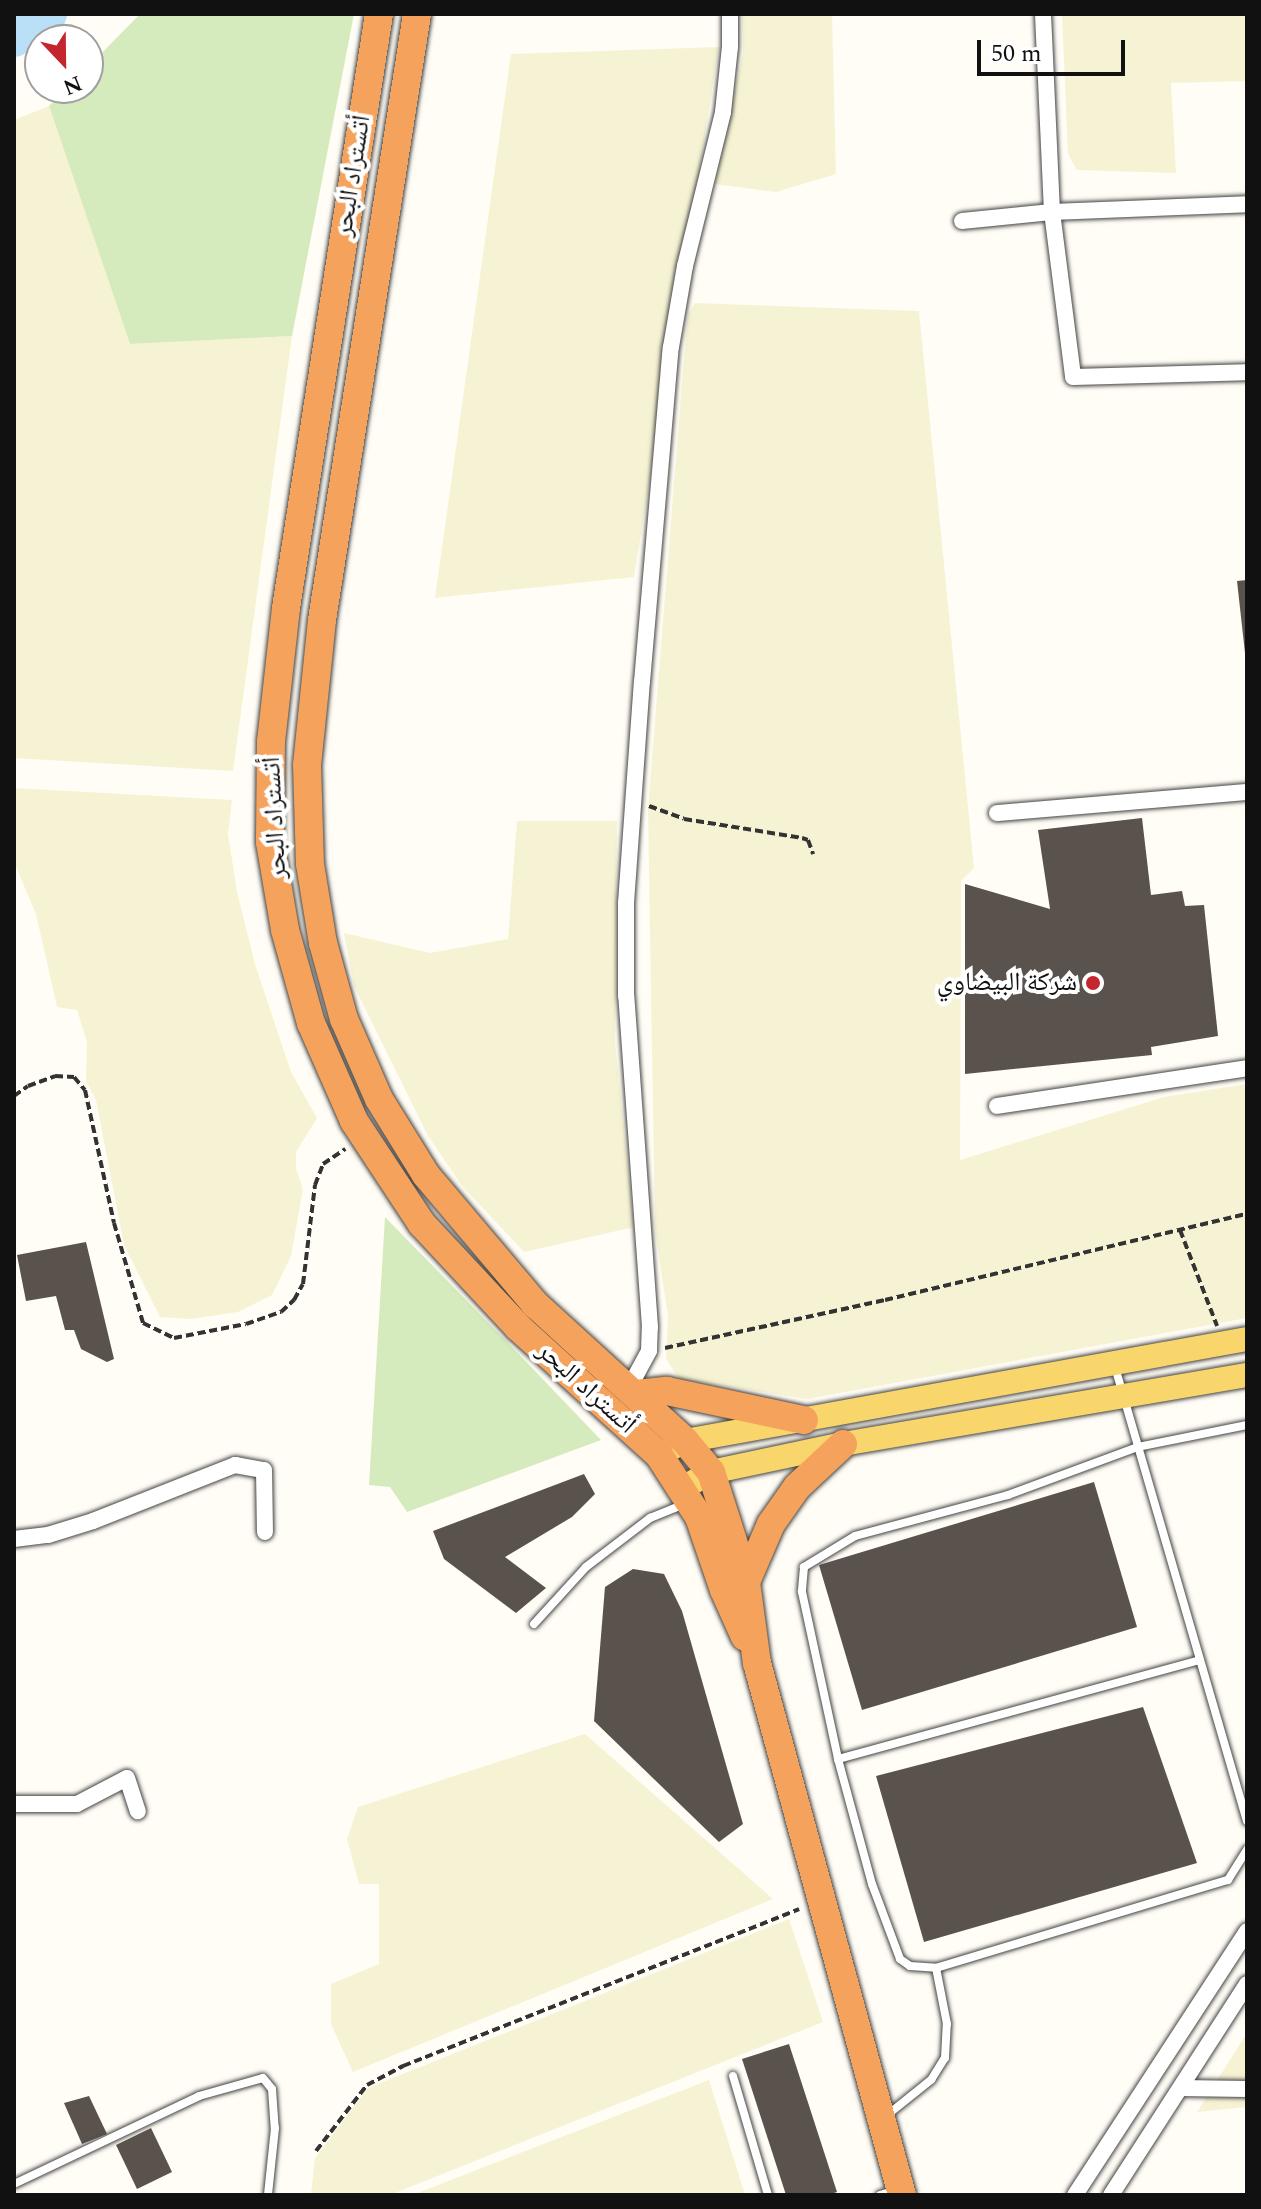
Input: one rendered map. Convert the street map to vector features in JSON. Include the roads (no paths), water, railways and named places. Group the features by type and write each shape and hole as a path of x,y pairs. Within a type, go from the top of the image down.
{"highway":[{"name":"أتستراد البحر","path":"379,14 286,608 271,741 270,842 285,930 311,1023 354,1121 422,1224 518,1327 659,1455 686,1495 757,1663"},
{"name":"أتستراد البحر","path":"417,14 322,620 307,765 312,878 323,943 344,1019 387,1111 426,1175 535,1304 633,1391 685,1441 711,1472"},
{"path":"633,1391 667,1391 804,1420"},
{"path":"746,1582 771,1524 797,1487 843,1444"},
{"path":"711,1472 746,1582 757,1663 883,2118 894,2193"}],"main road":[{"path":"659,1455 685,1441 1235,1341"},
{"path":"686,1495 711,1472 843,1444 1124,1399 1247,1375"}],"street":[{"path":"633,1391 649,1351 626,996 626,903 671,347 685,266 723,112 730,14"},
{"path":"1043,14 1052,212 1073,377 1247,372"},
{"path":"962,221 1052,212 1247,204"},
{"path":"997,813 1247,792"},
{"path":"997,1106 1247,1068"},
{"path":"14,1539 48,1535 93,1521 235,1465 264,1470 265,1532"},
{"path":"14,1804 77,1804 127,1778 138,1811"},
{"path":"1075,2195 1247,1931"},
{"path":"1111,2195 1247,1984"},
{"path":"1181,2088 1247,2089"}],"lane":[{"path":"1113,1362 1247,1821"},
{"path":"1247,1425 1138,1447 1008,1495 855,1536 804,1567 802,1592 838,1759 872,1884 900,1959 910,1966 936,1968 1228,1880 1247,1849"},
{"path":"534,1624 586,1567 686,1495"},
{"path":"838,1759 1200,1660"},
{"path":"883,2118 931,2080 945,2058 947,2024 936,1968"},
{"path":"733,2076 768,2195"},
{"path":"14,2184 199,2096 263,2078 272,2089 275,2128 268,2195"}],"waterway":[{"path":"14,39 49,14"}],"place":[{"name":"شركة البيضاوي","path":"1093,983"}]}
